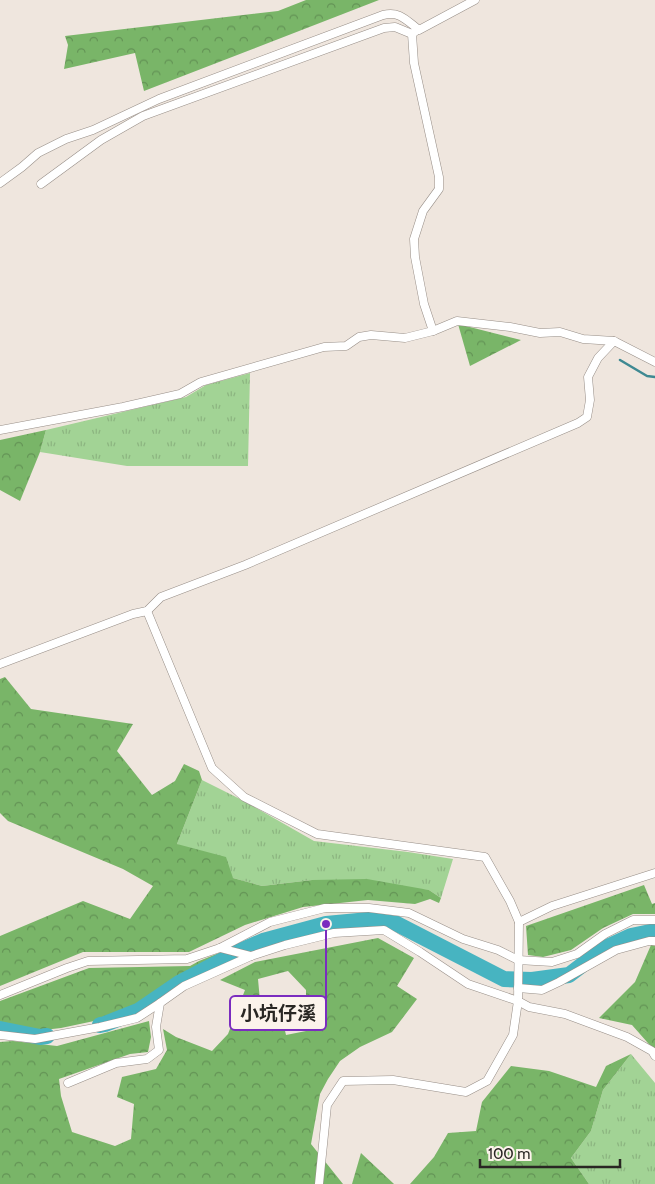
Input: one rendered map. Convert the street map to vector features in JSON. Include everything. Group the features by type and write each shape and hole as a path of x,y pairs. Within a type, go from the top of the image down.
{"street":[{"path":"41,184 101,140 143,116 384,28 395,27 416,32 476,0"},
{"path":"0,183 38,153 159,99 382,15 393,13 402,16 416,32 414,63 439,177 439,189 424,211 414,239 415,257 424,304 432,331"},
{"path":"0,430 123,407 180,394 201,382 324,347 346,346 359,337 406,338 432,331 457,320 540,333 560,332 583,339 614,341 655,362"},
{"path":"0,664 134,614 147,611 161,597 245,565 578,423 587,417 590,400 588,378 598,358 614,341"},
{"path":"147,611 212,768 244,797 317,834 485,857 510,901 519,922 518,1001 514,1035 487,1081 466,1092 392,1080 343,1081 327,1105 319,1184"},
{"path":"519,922 552,906 655,873"},
{"path":"0,995 88,961 188,959 220,948 270,922 324,908 369,908 409,912 463,939 498,950 518,960 552,962 577,954 606,934 633,920 655,920"},
{"path":"0,1035 34,1039 137,1018 184,986 252,956 285,945 334,933 384,930 468,984 518,1001 529,1008 565,1014 627,1036 652,1051 655,1056"},
{"path":"518,988 542,990 616,950 655,941"},
{"path":"220,948 252,956"},
{"path":"68,1084 116,1063 146,1058 159,1050 156,1027 160,1003"}],"green space":[{"path":"306,0 379,0 144,91 135,53 64,69 68,45 65,36 278,11"},
{"path":"458,324 521,340 470,366"},
{"path":"250,373 248,466 127,466 40,452 46,430 186,397 206,385"},
{"path":"46,430 40,452 20,501 0,490 0,440"},
{"path":"5,677 31,709 133,724 117,751 152,795 175,781 184,764 199,771 202,780 177,844 226,857 233,878 262,886 312,880 367,879 429,890 441,898 439,903 430,899 415,904 368,900 303,907 245,925 189,952 83,952 0,986 0,936 83,901 130,919 153,886 123,869 8,821 0,813 0,679"},
{"path":"202,780 242,800 314,841 453,859 441,898 429,890 312,880 262,886 233,878 177,844"},
{"path":"644,885 652,904 655,903 655,914 633,914 603,928 571,950 543,957 528,955 526,926"},
{"path":"378,938 414,958 397,986 417,999 392,1032 360,1047 340,1061 320,1094 311,1144 343,1184 0,1184 0,1042 13,1041 57,1046 149,1021 151,1037 148,1052 130,1054 59,1079 61,1096 72,1132 115,1146 131,1139 134,1104 117,1097 122,1077 156,1069 167,1050 163,1029 176,1037 212,1051 228,1034 245,990 220,980 255,962","holes":["288,971 306,990 306,1031 286,1035 282,1018 268,1026 260,1001 258,979"]},
{"path":"651,945 655,946 655,1051 632,1025 599,1018 635,982"},
{"path":"219,953 223,960 132,1013 61,1028 35,1031 0,1030 0,1001 89,968 190,966"},
{"path":"631,1054 655,1083 655,1184 589,1184 571,1158 591,1131 603,1090"},
{"path":"631,1054 603,1090 591,1131 571,1158 589,1184 410,1184 434,1157 448,1133 476,1131 482,1102 511,1066 549,1071 596,1087 606,1066"},
{"path":"361,1153 394,1184 352,1184"}],"waterway":[{"path":"620,360 647,376 655,377"},
{"path":"100,1025 138,1011 179,983 240,951 263,941 326,924 369,920 397,924 504,979 532,980 569,975 603,949 631,936 655,931"},
{"path":"0,1029 40,1037 47,1036"}],"place":[{"name":"小坑仔溪","path":"326,924"}]}
